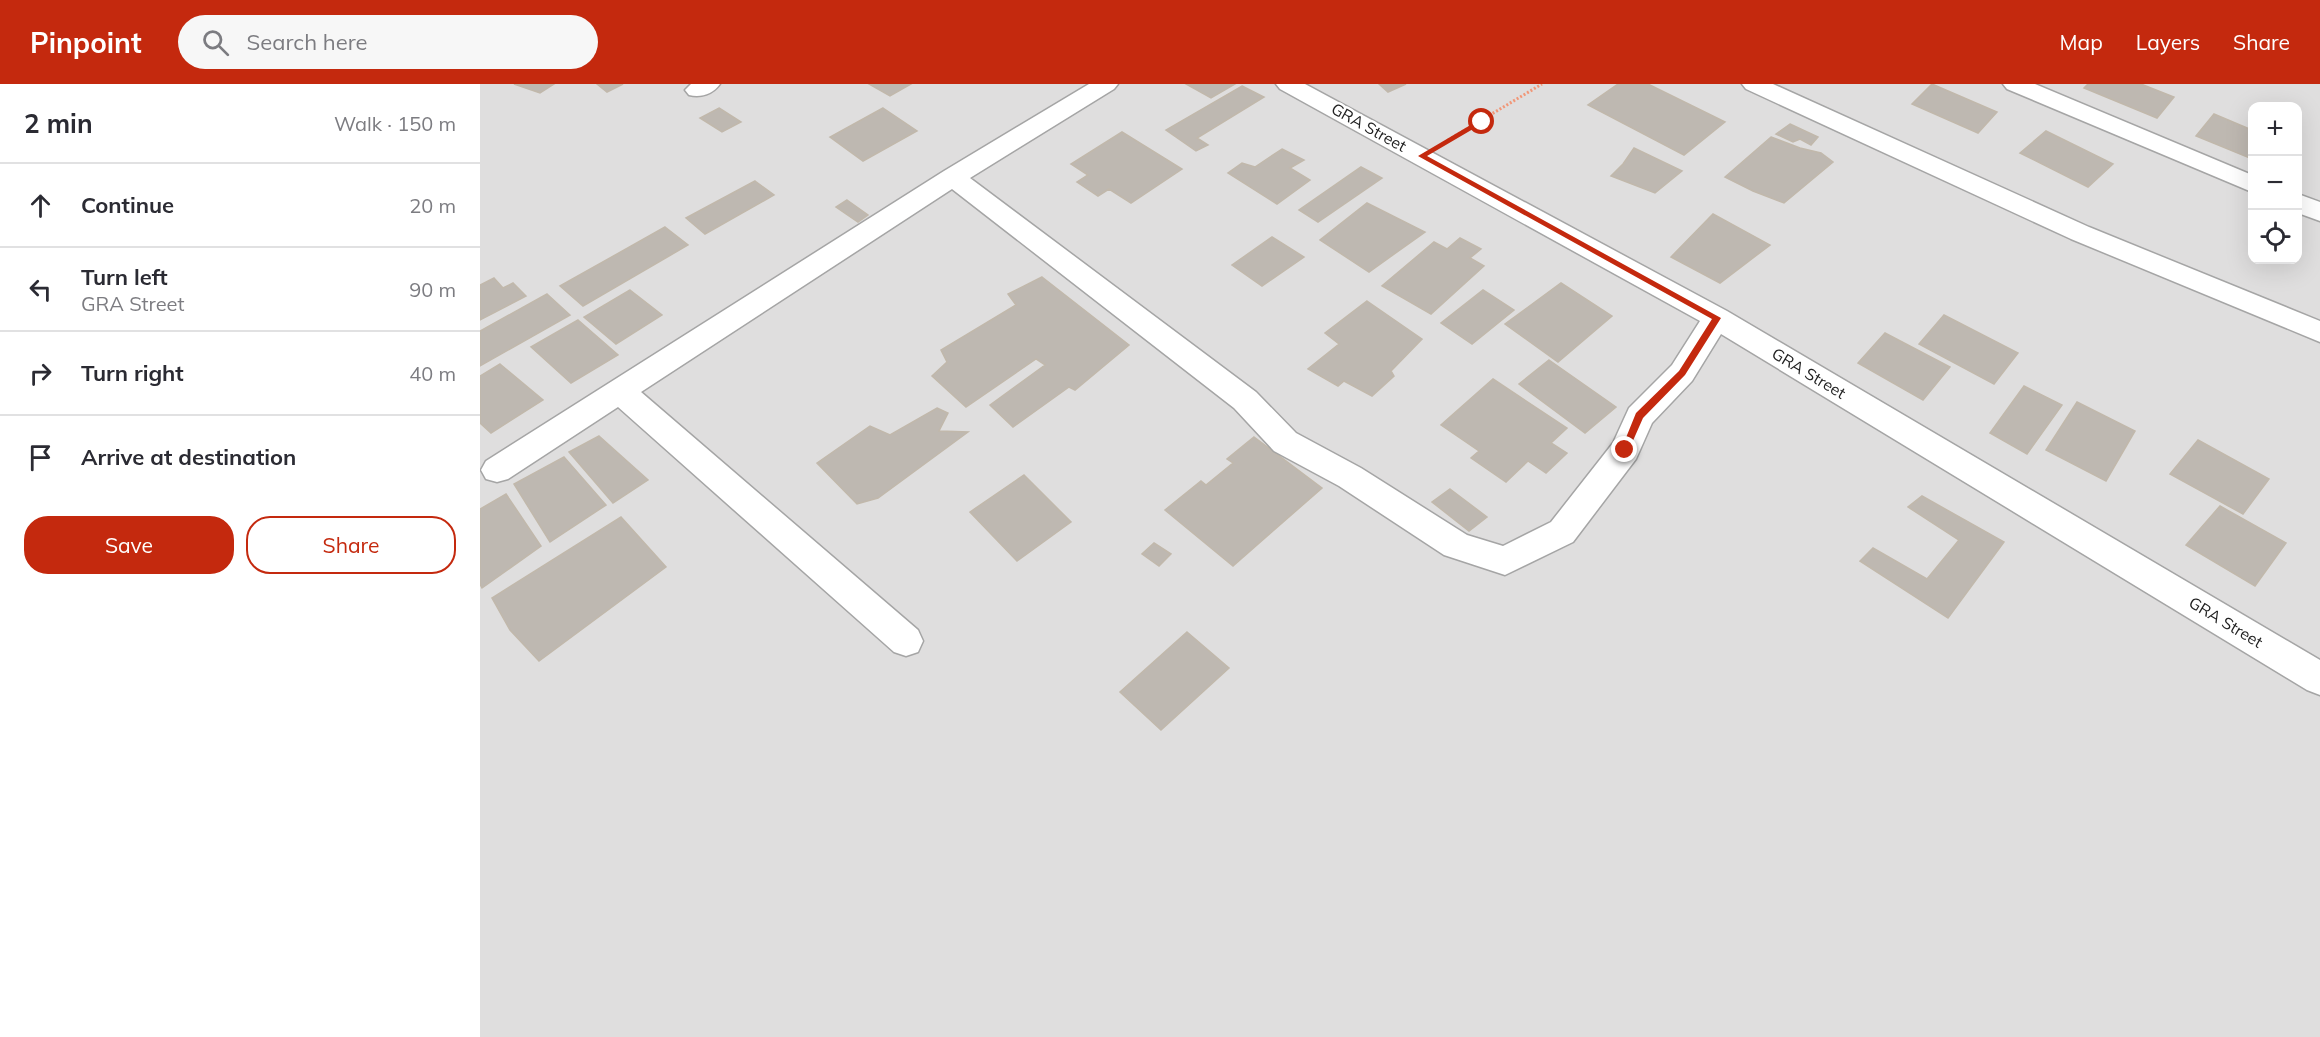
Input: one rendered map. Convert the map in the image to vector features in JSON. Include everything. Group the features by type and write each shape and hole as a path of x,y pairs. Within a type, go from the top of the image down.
{"street":[{"path":"497,470 953,177 1106,84"},
{"name":"GRA Street","path":"1288,84 1717,318 2320,679"},
{"path":"1754,84 2080,233 2320,332"},
{"path":"2015,84 2248,182"},
{"path":"953,177 1245,400 1286,442 1350,477 1456,545 1505,561 1562,532 1625,450 1640,416 1682,373 1717,318"},
{"path":"2302,205 2320,212"},
{"path":"620,391 906,641"}],"path":[{"path":"1421,156 1542,84"}],"shaded area":[{"path":"480,84 2320,84 2320,1037 480,1037"}],"building":[{"path":"514,84 554,84 540,93"},
{"path":"597,84 623,84 607,92"},
{"path":"869,84 911,84 890,96"},
{"path":"1186,84 1235,84 1211,98"},
{"path":"1379,84 1406,84 1388,92"},
{"path":"1618,84 1648,84 1725,122 1684,155 1588,105"},
{"path":"1932,84 1997,112 1978,133 1912,104"},
{"path":"2088,84 2141,84 2174,97 2157,118 2084,88"},
{"path":"1242,86 1264,97 1197,138 1208,145 1196,151 1166,130"},
{"path":"719,108 741,122 722,132 700,118"},
{"path":"883,108 917,131 863,161 830,137"},
{"path":"2214,114 2248,128 2248,157 2196,136"},
{"path":"1790,124 1818,137 1811,145 1800,139 1793,142 1776,134"},
{"path":"2046,131 2113,164 2088,187 2020,153"},
{"path":"1122,132 1182,169 1131,203 1109,189 1098,196 1077,182 1088,175 1071,164"},
{"path":"1771,137 1821,153 1833,162 1784,203 1725,177"},
{"path":"1634,148 1682,171 1655,193 1611,176"},
{"path":"1282,149 1304,160 1290,168 1310,180 1277,204 1228,173 1242,163 1255,167"},
{"path":"1361,167 1382,178 1318,222 1299,210"},
{"path":"755,181 774,195 705,234 686,218"},
{"path":"847,200 868,215 858,222 836,207"},
{"path":"1367,203 1425,232 1369,272 1320,240"},
{"path":"1713,214 1770,245 1720,283 1671,257"},
{"path":"665,227 688,245 583,306 560,286"},
{"path":"1272,237 1304,257 1262,286 1232,265"},
{"path":"1460,238 1481,249 1470,258 1484,266 1431,314 1382,286 1434,242 1447,249"},
{"path":"1042,277 1129,345 1075,390 1069,387 1013,427 990,405 1045,365 1036,359 966,407 932,376 947,362 941,350 1016,305 1008,294"},
{"path":"494,278 503,288 513,283 526,296 480,320 480,285"},
{"path":"1561,283 1612,316 1558,362 1505,324"},
{"path":"630,290 662,315 616,344 584,317"},
{"path":"1483,290 1514,310 1472,344 1441,323"},
{"path":"547,294 570,315 480,366 480,331"},
{"path":"1367,301 1422,339 1391,371 1394,376 1372,396 1344,381 1338,386 1308,369 1339,344 1325,333"},
{"path":"1944,315 2018,353 1994,384 1919,344"},
{"path":"578,320 618,355 571,383 531,347"},
{"path":"1885,333 1950,367 1923,400 1858,363"},
{"path":"1549,360 1616,407 1585,433 1519,384"},
{"path":"500,364 543,400 491,433 480,423 480,376"},
{"path":"1493,379 1567,428 1551,443 1567,453 1546,473 1528,461 1506,482 1471,458 1479,451 1441,425"},
{"path":"2024,386 2062,405 2027,454 1990,433"},
{"path":"2077,402 2135,431 2106,481 2046,450"},
{"path":"937,408 948,413 939,431 968,432 878,498 857,504 817,463 870,426 890,435"},
{"path":"599,436 648,480 613,503 569,452"},
{"path":"1254,437 1322,488 1233,566 1165,510 1201,481 1206,485 1233,463 1227,459"},
{"path":"2198,440 2269,479 2243,514 2170,474"},
{"path":"564,457 606,505 550,542 514,484"},
{"path":"1024,475 1071,522 1017,561 970,512"},
{"path":"1450,489 1487,517 1469,531 1432,502"},
{"path":"506,494 541,546 482,588 480,584 480,509"},
{"path":"1922,496 2004,542 1948,618 1860,561 1873,548 1927,579 1959,540 1908,507"},
{"path":"2220,506 2286,543 2255,586 2186,545"},
{"path":"621,517 666,567 539,661 510,630 492,598"},
{"path":"1154,543 1171,554 1159,566 1142,554"},
{"path":"1187,632 1229,668 1161,730 1120,692"}],"route":[{"path":"1482,122 1421,156 1717,318 1682,373 1640,416 1625,450"}]}
